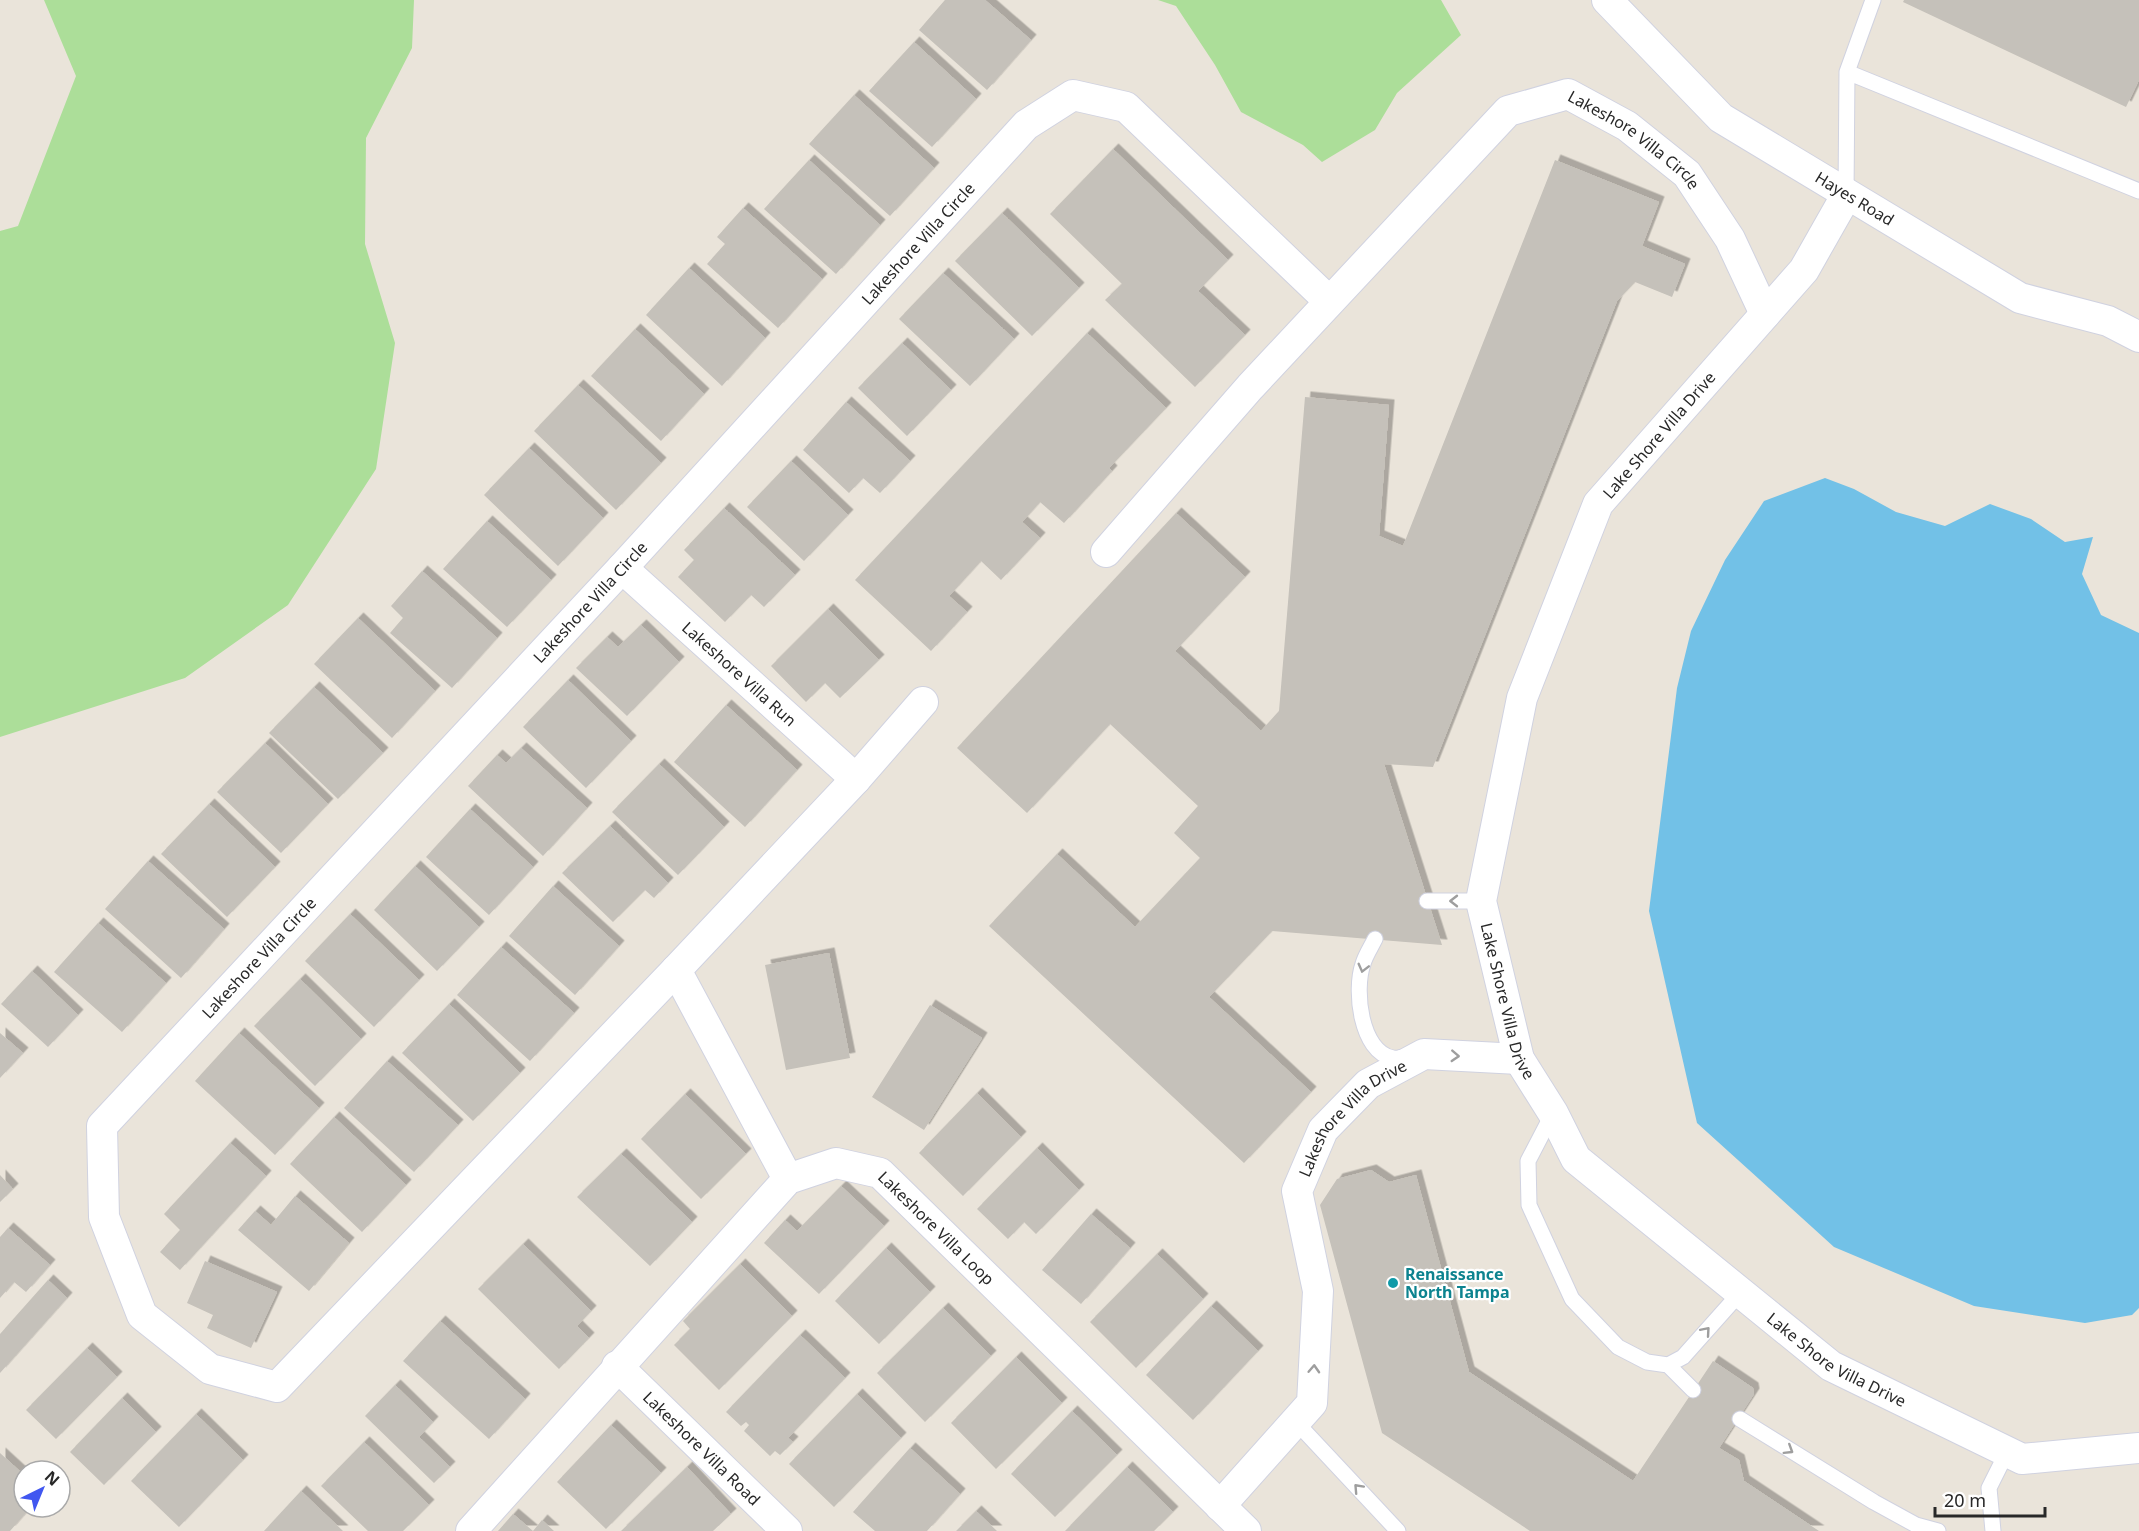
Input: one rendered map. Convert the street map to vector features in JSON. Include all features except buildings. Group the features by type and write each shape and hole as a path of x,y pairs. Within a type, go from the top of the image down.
{"street":[{"name":"Hayes Road","path":"1607,0 1722,118 1846,196 2020,298 2108,321 2139,337"},
{"name":"Lakeshore Villa Circle","path":"1106,552 1329,301 1508,111 1568,94 1628,126 1688,174 1730,239 1765,314"},
{"name":"Lakeshore Villa Circle","path":"923,702 856,779 278,1387 210,1369 142,1315 104,1217 102,1126 622,568 1026,125 1074,95 1126,107 1329,301"},
{"name":"Lake Shore Villa Drive","path":"1846,196 1804,270 1598,504 1522,698 1481,901 1519,1059 1553,1113 1576,1159 1831,1366 2022,1459 2139,1448"},
{"name":"Lakeshore Villa Run","path":"622,568 856,779"},
{"path":"676,970 788,1179"},
{"name":"Lakeshore Villa Drive","path":"1220,1506 1312,1403 1318,1291 1297,1191 1323,1130 1368,1084 1424,1054 1519,1059"},
{"name":"Lakeshore Villa Loop","path":"471,1531 616,1366 788,1179 836,1163 880,1173 1246,1531"},
{"name":"Lakeshore Villa Road","path":"616,1366 787,1531"}],"lane":[{"path":"1846,196 1847,72 1873,0"},
{"path":"1847,72 2137,186"},
{"path":"1427,901 1481,901"},
{"path":"1375,939 1362,965 1359,999 1366,1029 1373,1046 1392,1058 1424,1054"},
{"path":"1553,1113 1527,1161 1529,1205 1572,1299 1618,1347 1647,1362 1668,1365 1683,1357 1740,1293"},
{"path":"1668,1365 1693,1390"},
{"path":"1740,1419 1874,1502 1916,1525 1938,1531"},
{"path":"1296,1422 1398,1531"},
{"path":"1993,1531 1989,1488 2007,1452"}],"green space":[{"path":"44,0 414,0 412,48 366,138 365,244 395,343 376,469 288,605 185,678 0,737 0,231 18,226 76,76"},
{"path":"1158,0 1441,0 1461,35 1397,93 1375,130 1322,162 1303,145 1241,112 1215,65 1176,6"}],"water":[{"path":"1825,478 1854,489 1896,512 1945,526 1990,504 2031,519 2065,542 2093,537 2082,574 2101,615 2139,633 2139,1308 2132,1315 2085,1323 1974,1306 1834,1247 1697,1123 1649,911 1677,688 1691,631 1725,560 1764,501"}],"place":[{"name":"Renaissance North Tampa","path":"1393,1283"}]}
